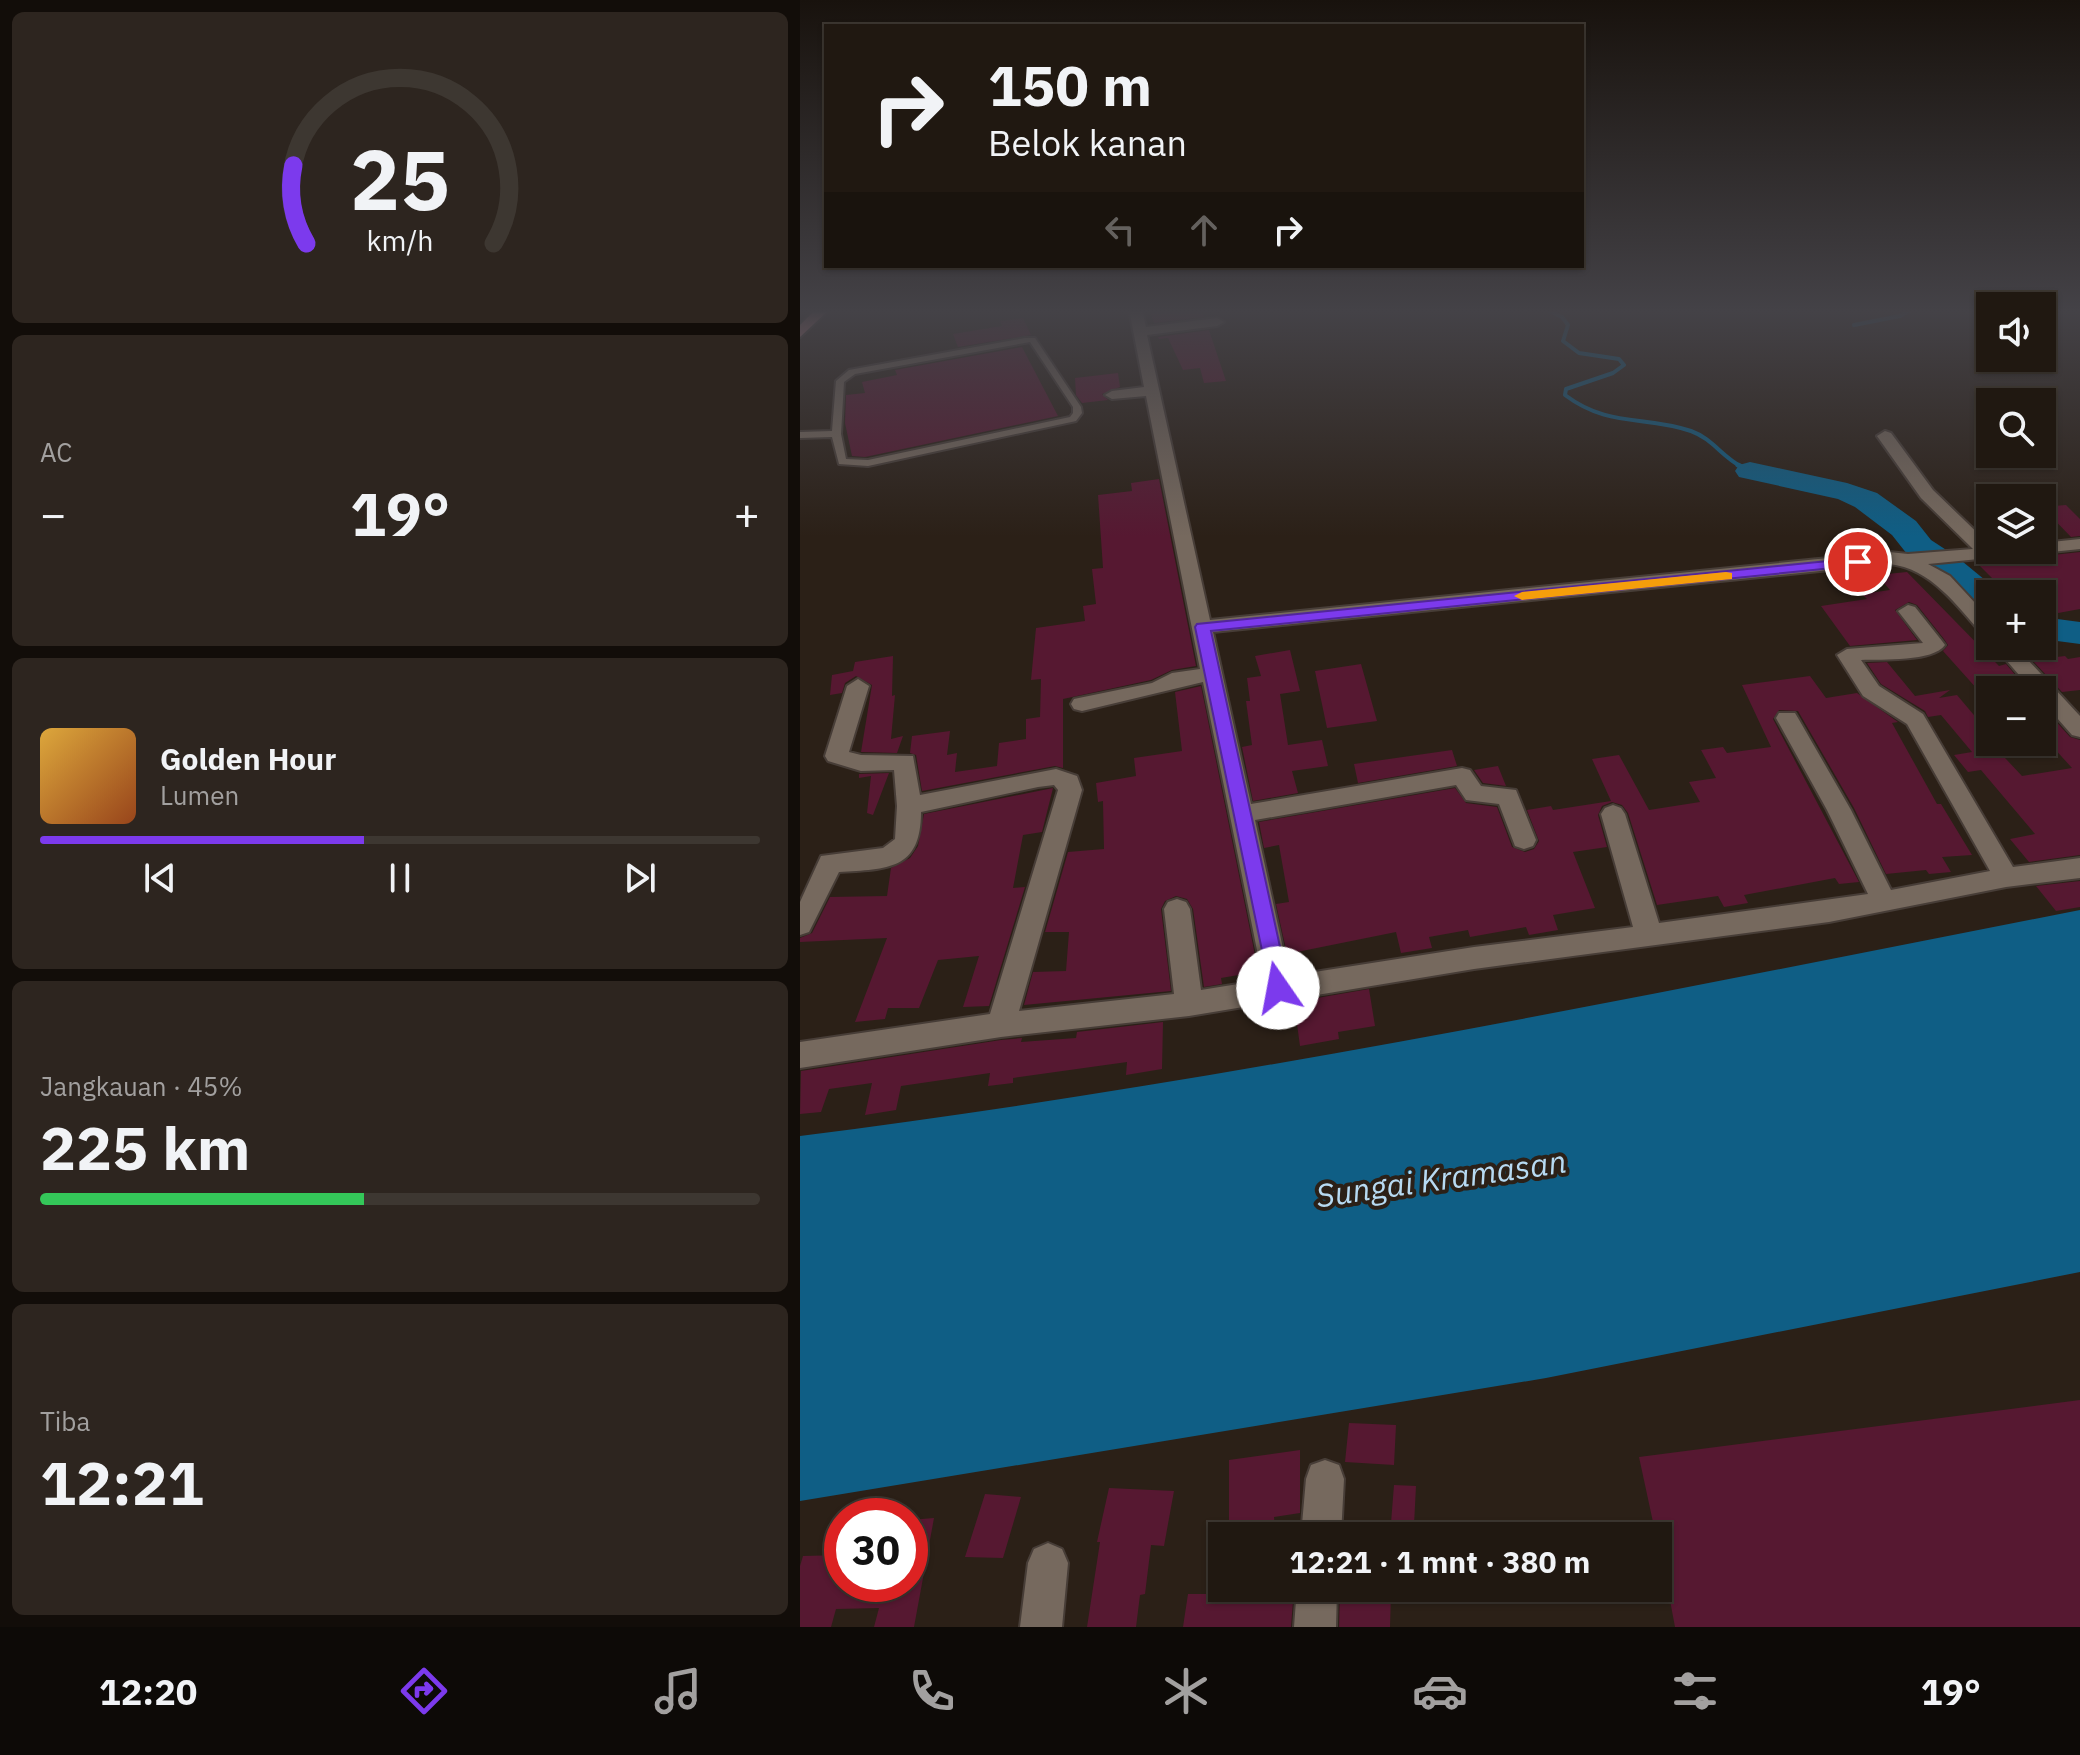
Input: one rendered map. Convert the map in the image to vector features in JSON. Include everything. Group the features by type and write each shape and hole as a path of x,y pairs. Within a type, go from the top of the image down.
{"street":[{"path":"1152,385 1278,988"},
{"path":"1112,395 1153,391"},
{"path":"1885,436 1927,494 1976,541"},
{"path":"2056,547 2080,544"},
{"path":"1202,627 1889,558 1976,554"},
{"path":"1914,559 1943,580 1976,616"},
{"path":"1847,655 1931,649 1935,645 1908,611"},
{"path":"1836,635 1871,691 1915,719 2006,877"},
{"path":"2017,660 2080,730"},
{"path":"1082,704 1158,688 1176,679 1212,674"},
{"path":"800,925 817,896 830,863 891,856 901,851 906,843 909,806 905,762 861,763 836,756 858,686"},
{"path":"1787,718 1839,810 1884,901"},
{"path":"1240,814 1462,776 1474,794 1508,796 1524,840"},
{"path":"909,806 1038,779 1056,777 1069,782 1070,790 1001,1025"},
{"path":"1613,814 1649,935"},
{"path":"800,1055 1001,1025 1189,1004 1474,958 1829,912 2006,877 2080,868"},
{"path":"1177,909 1189,1004"},
{"path":"1322,1522 1325,1479"},
{"path":"1041,1627 1048,1563"},
{"path":"1315,1627 1316,1602"}],"lane":[{"path":"840,385 836,434 842,462 857,464 1073,419 1078,413 1077,407 1062,385"},
{"path":"800,435 836,434"}],"water":[{"name":"Sungai Kramasan","path":"2080,910 2080,1272 1546,1378 800,1501 800,1136 1122,1090 1282,1063"}],"building":[{"path":"863,385 1042,385 1058,416 865,457 852,456 845,423 846,395 865,393"},
{"path":"1075,385 1120,385 1102,394 1108,400 1082,403 1076,395"},
{"path":"1159,479 1196,666 1172,670 1151,680 1063,699 1063,768 1055,766 922,791 916,755 910,753 912,736 950,731 947,755 957,753 955,772 997,766 999,743 1026,739 1026,719 1040,717 1041,679 1031,680 1036,628 1085,621 1083,606 1096,604 1092,569 1103,568 1098,495 1132,491 1131,483"},
{"path":"2066,505 2080,519 2080,536 2071,537 2056,521 2056,506"},
{"path":"2080,552 2080,609 2056,613 2056,580 1994,580 1978,564 2056,564 2056,555"},
{"path":"1907,572 1976,642 1976,660 1993,660 1999,666 2006,664 2016,676 1976,676 1976,688 1943,651 1948,645 1944,639 1917,605 1909,602 1895,610 1917,640 1850,646 1821,606 1867,599 1862,594 1890,590 1877,575"},
{"path":"1290,650 1300,691 1280,694 1288,745 1322,740 1328,766 1292,771 1298,793 1253,801 1242,747 1252,745 1246,701 1250,701 1247,678 1261,676 1255,656"},
{"path":"893,656 892,696 895,695 891,739 903,736 897,753 861,752 872,685 856,676 845,683 842,693 830,695 832,675 853,671 855,662"},
{"path":"2056,657 2080,657 2080,690 2062,692 2056,686 2056,676 2047,676 2032,660 2056,660"},
{"path":"1887,662 1915,696 1950,690 1939,698 1957,695 1976,718 1976,756 2003,756 2022,776 2072,768 2056,750 2056,722 2070,737 2080,740 2080,855 2029,862 2010,839 2035,834 1981,770 1968,772 1954,755 1972,752 1941,715 1928,717 1925,711 1881,684 1867,663"},
{"path":"1361,664 1377,721 1327,728 1315,671"},
{"path":"1810,676 1826,698 1857,693 1898,722 1892,723 1937,804 1941,804 1972,855 1942,857 1951,872 1929,874 1926,870 1886,874 1854,808 1798,711 1779,710 1773,719 1859,882 1839,884 1835,878 1744,895 1748,903 1724,907 1718,896 1657,905 1628,813 1622,805 1612,802 1602,806 1598,815 1607,847 1573,852 1595,908 1553,915 1558,930 1529,935 1526,927 1470,937 1468,930 1429,937 1432,948 1401,953 1396,932 1287,954 1276,904 1289,902 1279,845 1264,848 1259,822 1455,788 1466,803 1497,807 1512,847 1525,852 1534,849 1539,841 1527,810 1551,806 1553,810 1611,801 1592,759 1619,755 1649,810 1700,802 1689,782 1716,778 1701,750 1723,747 1727,753 1771,747 1742,685"},
{"path":"1201,686 1256,972 1221,978 1222,984 1204,987 1193,909 1187,899 1176,896 1165,901 1161,909 1171,991 1024,1005 1033,972 1066,971 1069,932 1045,932 1068,852 1104,849 1103,801 1098,802 1096,783 1136,776 1134,758 1182,751 1175,692"},
{"path":"1452,750 1457,766 1358,783 1354,764"},
{"path":"1498,766 1506,786 1483,783 1474,770"},
{"path":"889,773 873,815 867,813 871,776 859,778 859,774"},
{"path":"1053,788 1042,832 1023,835 1013,888 1025,887 989,1006 963,1007 979,956 938,960 919,1008 888,1008 885,1019 855,1022 887,938 800,942 800,938 812,933 830,897 887,896 891,868 910,858 918,846 924,814"},
{"path":"2080,881 2080,907 2056,911 2036,886"},
{"path":"1369,989 1375,1026 1338,1032 1339,1039 1300,1046 1294,1002"},
{"path":"1163,1022 1162,1069 1126,1075 1127,1062 1013,1078 1013,1083 988,1086 990,1073 901,1086 896,1110 865,1115 872,1083 829,1089 821,1112 800,1114 801,1071 1001,1040 1022,1038 1021,1042 1076,1038 1077,1032"},
{"path":"2080,1400 2080,1627 1675,1627 1670,1602 1672,1522 1653,1522 1639,1457"},
{"path":"1349,1423 1396,1425 1394,1465 1345,1462"},
{"path":"1300,1450 1300,1513 1274,1517 1275,1522 1229,1522 1229,1460"},
{"path":"1394,1485 1416,1486 1414,1522 1391,1522"},
{"path":"1109,1488 1174,1491 1164,1546 1151,1545 1145,1594 1140,1595 1136,1627 1087,1627 1100,1542 1097,1542"},
{"path":"985,1494 1021,1497 1003,1558 965,1557"},
{"path":"928,1518 934,1518 928,1551"},
{"path":"824,1555 824,1602 919,1602 914,1627 874,1627 879,1608 836,1609 831,1627 800,1627 800,1566 803,1556"},
{"path":"1188,1594 1208,1594 1208,1602 1293,1602 1291,1627 1183,1627"},
{"path":"1340,1602 1391,1602 1390,1627 1339,1627"}],"waterway":[{"path":"1578,385 1566,389 1565,395 1581,405 1612,417 1691,431 1742,467"},
{"path":"1738,465 1742,467"},
{"path":"1742,467 1750,471"},
{"path":"1750,471 1847,492 1866,500 1904,528 1919,547 1976,590"},
{"path":"2056,630 2080,633"}],"slow traffic":[{"path":"1522,596 1726,576"}],"route":[{"path":"1278,988 1202,627 1858,562"}]}
